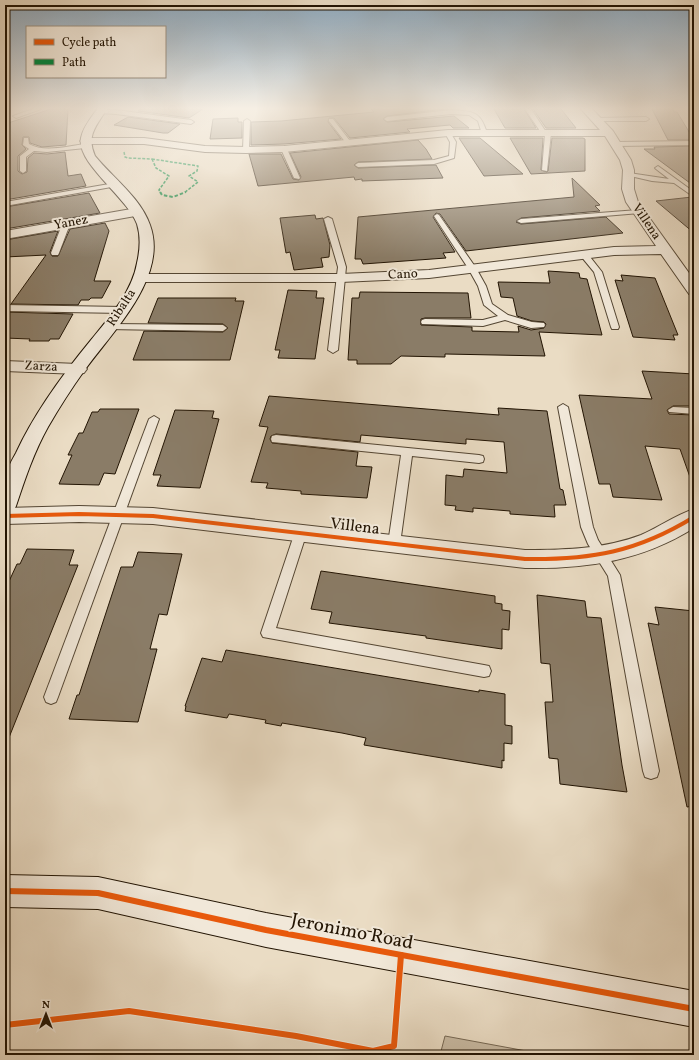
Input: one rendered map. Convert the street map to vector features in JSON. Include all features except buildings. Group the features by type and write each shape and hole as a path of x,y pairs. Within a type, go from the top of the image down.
{"street":[{"name":"Ribalta","path":"5,506 20,464 38,428 78,369 134,292 146,260 147,242 144,225 137,212 91,158"},
{"name":"Villena","path":"624,158 628,165 628,190 632,202 665,250 690,279 694,291"},
{"name":"Yanez","path":"5,235 137,212"},
{"name":"Cano","path":"140,278 341,278 429,274 614,251 665,250"},
{"name":"Zarza","path":"5,366 78,369"},
{"name":"Villena","path":"5,516 119,514 301,532 525,559 566,559 601,554 646,543 684,524 694,517"},
{"name":"Jeronimo Road","path":"5,891 98,893 266,930 694,1009"}],"lane":[{"path":"23,158 23,171"},
{"path":"288,158 297,178"},
{"path":"358,165 434,162 447,158"},
{"path":"545,158 545,170"},
{"path":"658,168 694,195"},
{"path":"629,175 675,181"},
{"path":"5,204 115,185"},
{"path":"521,221 638,212"},
{"path":"437,216 472,268 482,286 488,305 505,317 531,325 541,325"},
{"path":"328,219 342,267 332,350"},
{"path":"55,253 66,224"},
{"path":"584,255 598,272 615,327"},
{"path":"5,308 122,310"},
{"path":"425,322 483,323 505,317"},
{"path":"110,327 223,328"},
{"path":"563,407 587,527 592,541 614,575 616,581 651,772"},
{"path":"672,410 694,412"},
{"path":"51,696 154,419"},
{"path":"276,439 479,458"},
{"path":"394,544 407,452"},
{"path":"301,532 268,634 484,671"}],"shaded area":[{"path":"445,1036 548,1055 440,1055"}],"marked path":[{"path":"139,158 152,159"},
{"path":"152,159 198,166 197,171 189,176 198,182 186,192 178,196 173,197 162,195 159,190 169,176 154,166 152,159"}],"cycle path":[{"path":"5,516 79,514 153,516 525,559 583,558 633,547 665,534 694,517"},
{"path":"5,891 98,893 266,930 694,1009"},
{"path":"373,1051 394,1046 401,955"},
{"path":"5,1025 129,1011 296,1036 373,1051 373,1055"}]}
